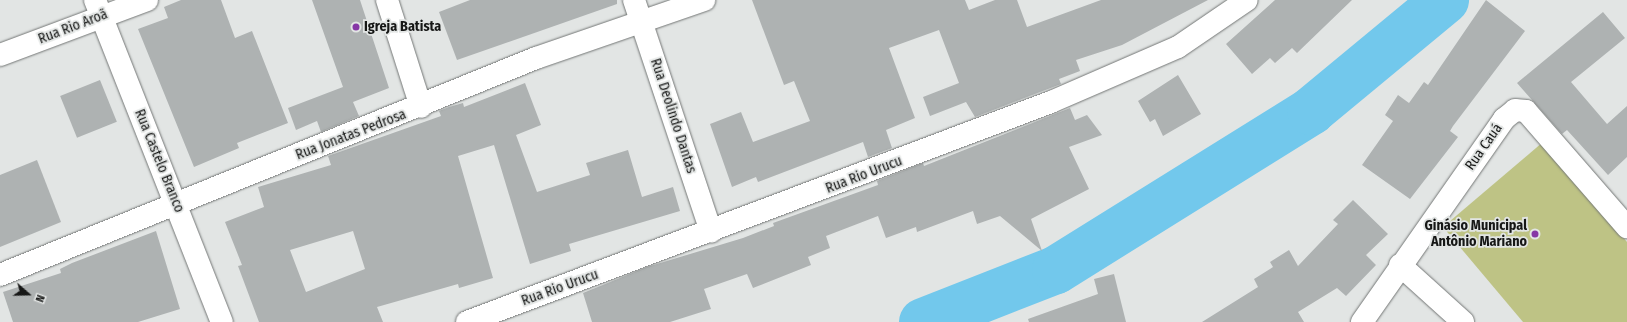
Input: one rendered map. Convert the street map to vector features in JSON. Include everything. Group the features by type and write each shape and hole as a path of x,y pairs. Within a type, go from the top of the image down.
{"street":[{"name":"Rua Rio Aroã","path":"0,55 98,8 147,0"},
{"path":"387,0 421,107"},
{"name":"Rua Deolindo Dantas","path":"634,0 711,232"},
{"name":"Rua Jonatas Pedrosa","path":"0,275 421,107 536,58 704,0"},
{"name":"Rua Rio Urucu","path":"468,322 932,149 1178,47 1247,0"},
{"name":"Rua Castelo Branco","path":"98,8 222,322"},
{"name":"Rua Cauá","path":"1362,322 1400,265 1504,119 1515,110 1526,111 1627,227"},
{"path":"1400,265 1463,322"}],"green space":[{"name":"Ginásio Municipal Antônio Mariano","path":"1543,142 1627,242 1627,322 1523,322 1443,227"}],"building":[{"path":"181,0 221,0 235,38 252,31 288,123 237,143 239,148 194,167 138,29 168,18 164,7"},
{"path":"312,0 360,0 389,88 353,102 359,116 321,132 317,121 296,130 288,108 343,87"},
{"path":"470,0 617,0 617,4 457,60 439,12"},
{"path":"752,0 965,0 969,10 995,0 1017,0 1027,27 1101,0 1208,0 1122,45 1076,60 1080,71 1059,79 1061,84 975,117 966,102 930,116 923,97 959,83 939,30 889,48 915,118 886,130 892,148 868,157 863,142 758,182 756,177 732,187 710,124 741,112 753,142 810,121 794,81 784,85"},
{"path":"1275,0 1352,0 1297,53 1292,48 1275,63 1270,58 1252,74 1226,44"},
{"path":"1486,0 1525,31 1453,126 1450,131 1458,137 1410,199 1362,165 1393,121 1385,115 1398,95 1409,103 1424,82 1428,85"},
{"path":"1603,12 1625,38 1571,82 1607,124 1627,106 1627,157 1608,175 1567,130 1562,134 1517,83"},
{"path":"1178,75 1201,114 1163,136 1155,119 1150,122 1138,101"},
{"path":"100,80 117,122 77,138 60,96"},
{"path":"525,83 541,125 516,135 537,192 590,175 586,163 628,150 642,197 673,187 680,211 569,244 571,251 530,264 494,145 458,156 493,278 459,288 458,284 377,307 383,322 259,322 238,266 242,265 225,222 264,207 258,187 331,165 328,156 441,116 439,111 449,107 463,103 464,107","holes":["353,231 365,269 306,292 290,250"]},
{"path":"1070,108 1075,120 1087,115 1102,135 1069,147 1089,189 1031,219 1042,251 1000,216 977,224 973,211 917,232 916,227 886,238 878,216 826,236 830,248 808,257 811,265 753,288 747,274 704,289 711,309 670,322 592,322 583,293 647,267 743,238 774,226 773,223 878,185 877,181 923,163 924,166"},
{"path":"37,160 61,222 0,247 0,175"},
{"path":"1353,200 1388,234 1366,255 1376,265 1346,296 1337,288 1298,312 1304,322 1202,322 1258,287 1254,279 1273,267 1270,262 1289,250 1298,266 1338,224 1333,220"},
{"path":"156,231 180,309 138,322 13,322 3,292 61,273 60,269 72,263"},
{"path":"1114,274 1126,322 1029,322 1028,319 1098,294 1094,279"}],"waterway":[{"path":"923,322 1056,270 1311,111 1445,0"}],"place":[{"name":"Igreja Batista","path":"356,27"},
{"name":"Ginásio Municipal Antônio Mariano","path":"1535,234"}]}
